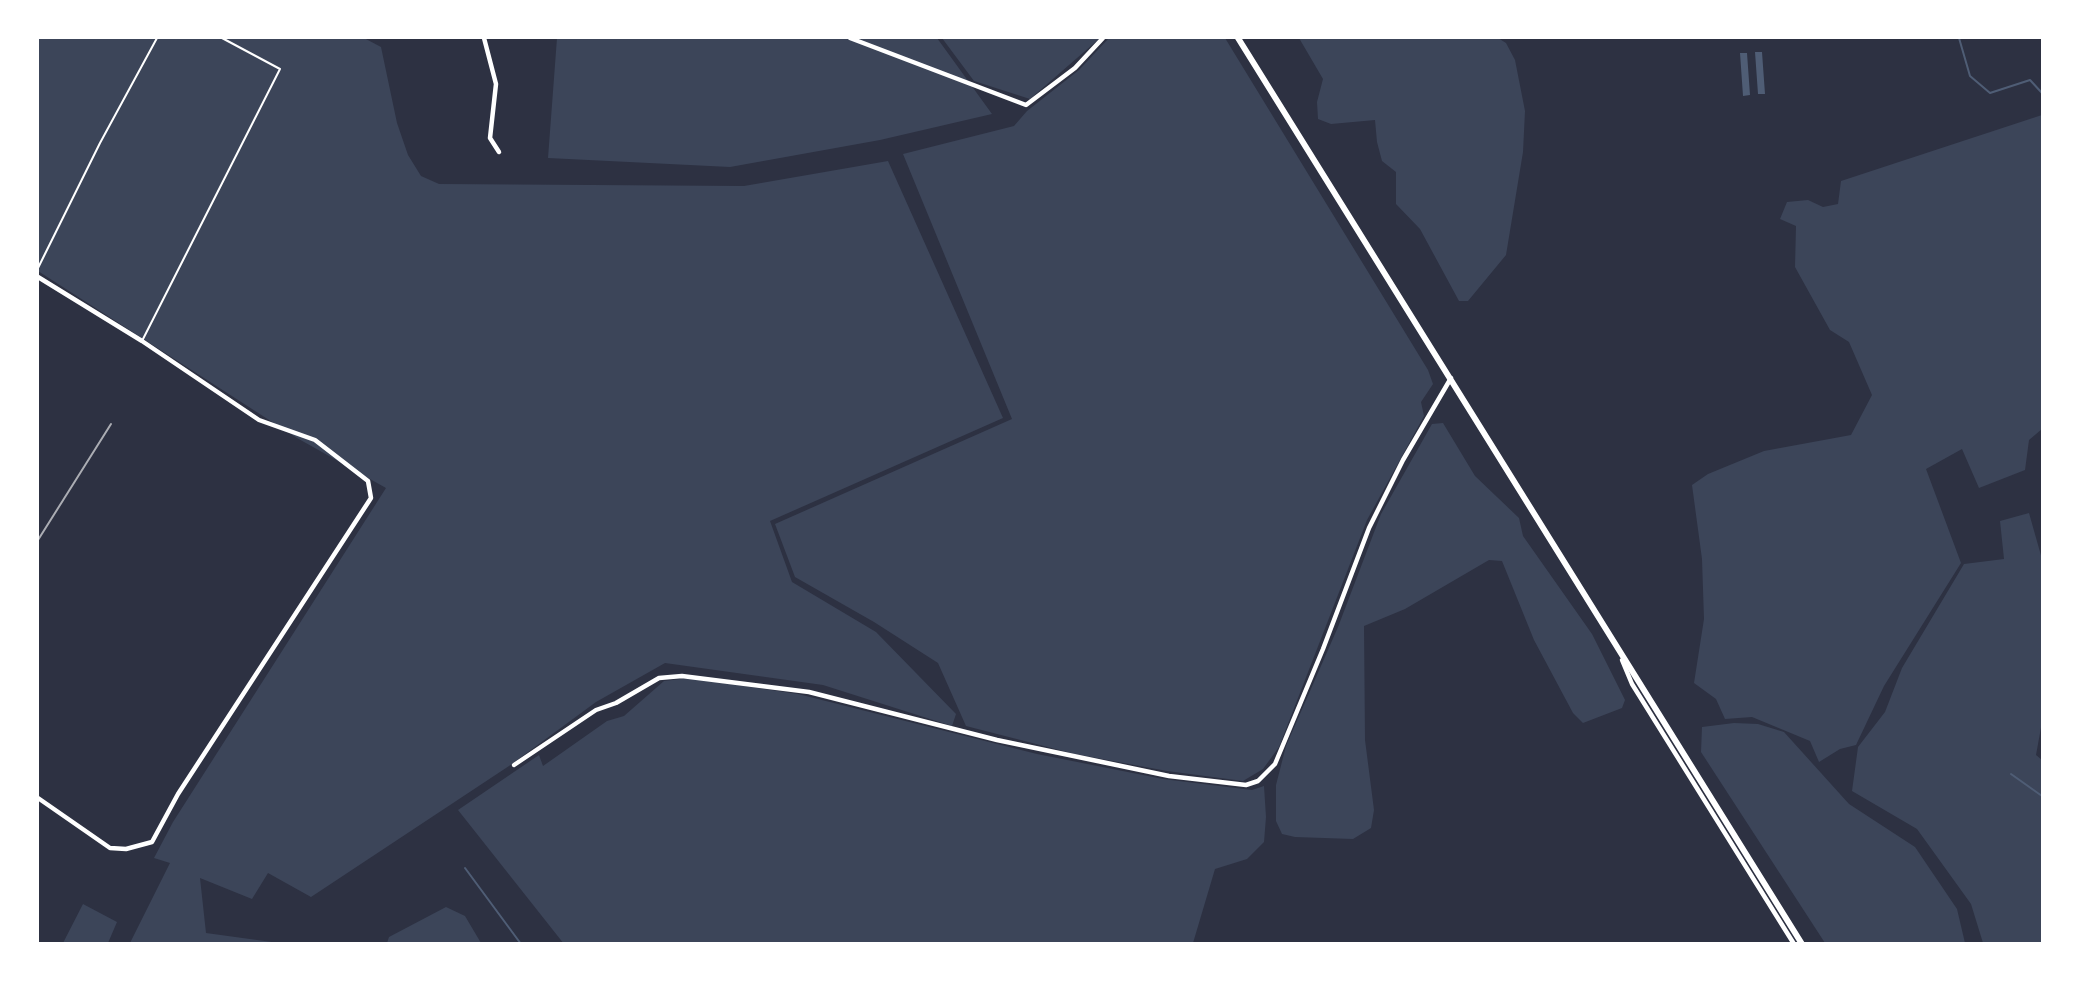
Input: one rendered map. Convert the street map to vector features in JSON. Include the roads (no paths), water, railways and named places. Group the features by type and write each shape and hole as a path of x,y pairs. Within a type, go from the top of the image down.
{"main road":[{"path":"1238,38 1802,944"}],"street":[{"path":"484,38 496,84 490,138 499,152"},
{"path":"850,38 1026,105 1075,68 1103,38"},
{"path":"38,277 142,341 260,420 315,440 368,481 371,498 178,794 152,842 126,849 110,848 38,798"},
{"path":"514,765 596,710 616,703 659,678 682,676 809,692 997,740 1169,776 1246,785 1258,781 1275,764 1323,649 1369,528 1404,460 1451,378"},
{"path":"1617,646 1632,684 1794,944"}],"lane":[{"path":"38,268 157,38"},
{"path":"142,341 280,69 222,38"}],"waterway":[{"path":"1959,38 1970,76 1990,93 2030,80 2042,93"},
{"path":"2011,774 2042,796"},
{"path":"465,868 521,944"}],"railway":[{"path":"38,540 111,424"}]}
